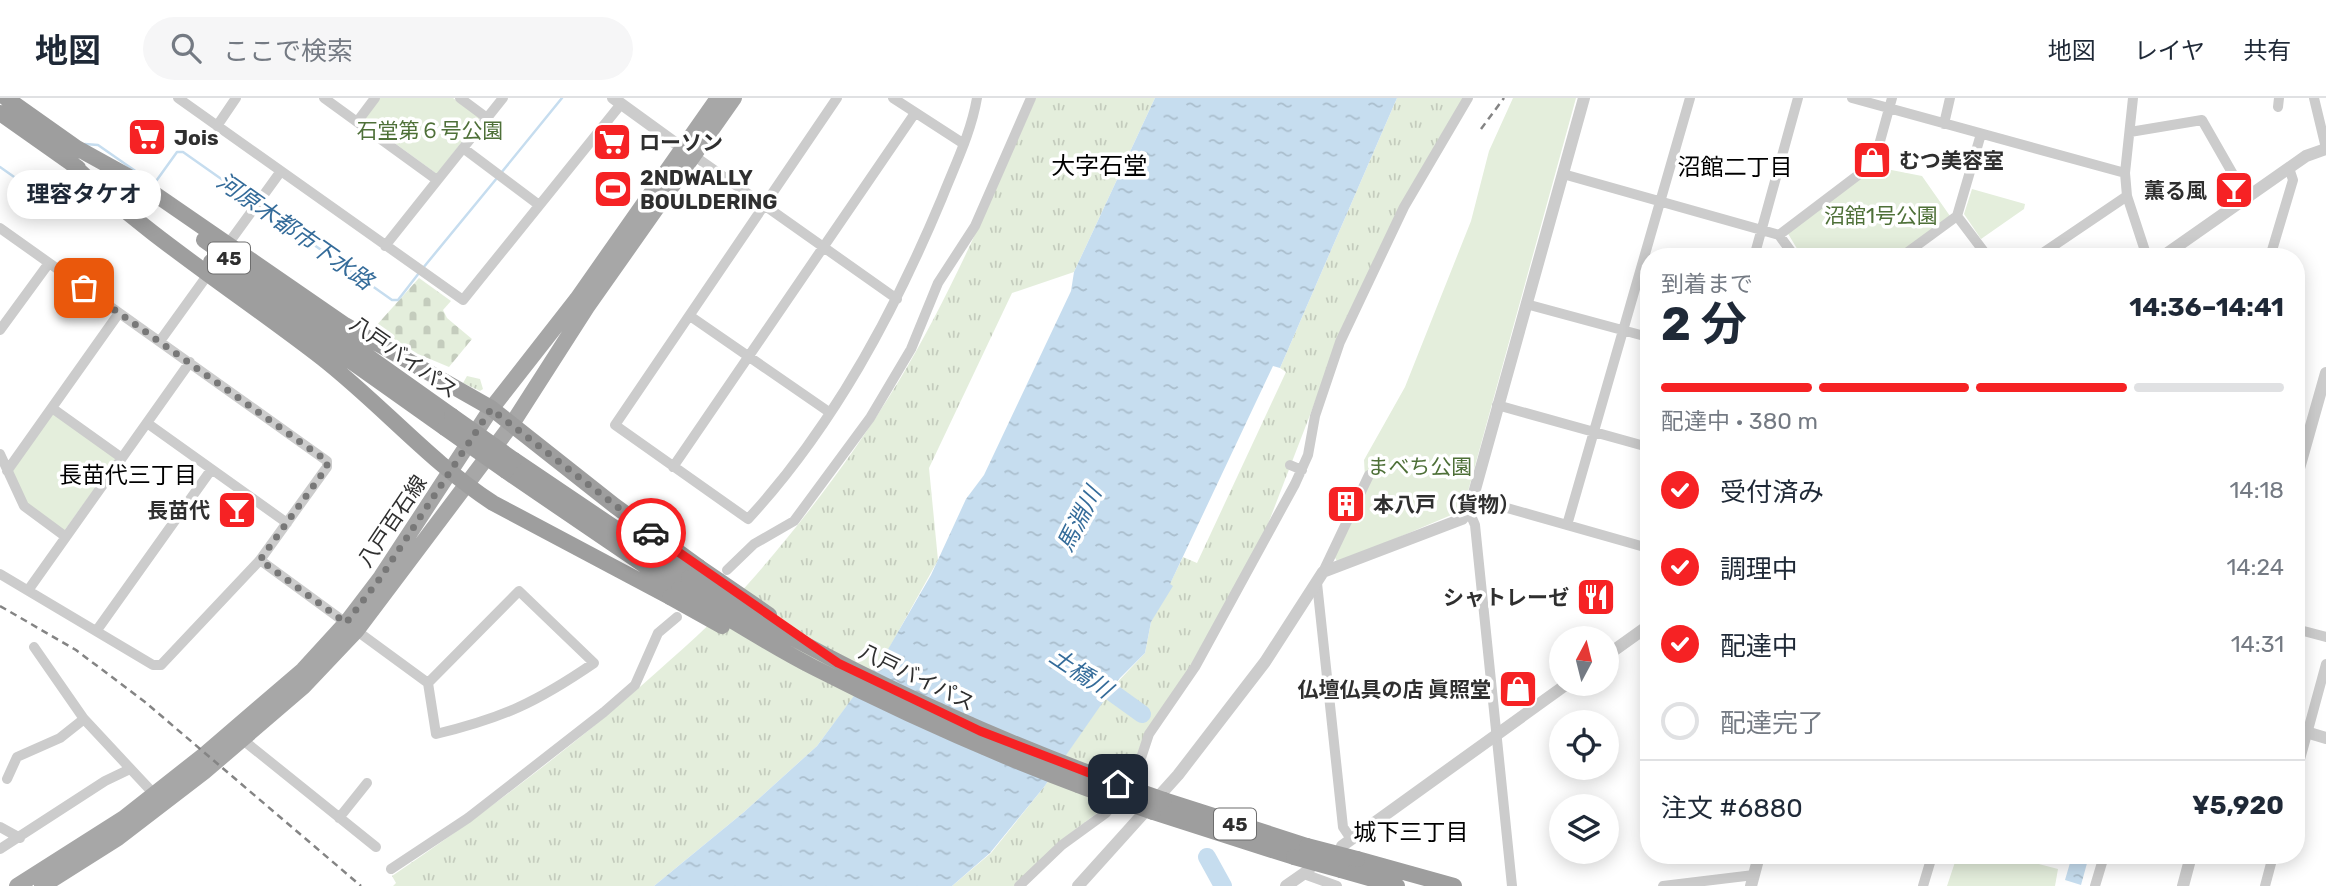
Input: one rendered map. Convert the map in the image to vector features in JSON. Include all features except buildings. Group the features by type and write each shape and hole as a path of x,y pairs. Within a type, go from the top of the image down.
{"highway":[{"name":"八戸バイパス","path":"6,98 72,154 510,466 684,583 838,663 980,731 1158,806 1294,857 1339,878 1396,886"},
{"name":"八戸バイパス","path":"0,113 72,154"},
{"path":"72,154 133,178 345,325 491,409 615,506 684,583"},
{"path":"72,154 111,202 325,360 466,486 493,503 684,583"},
{"name":"八戸バイパス","path":"684,583 747,640 810,666 964,740 1069,783 1454,886"}],"main road":[{"name":"八戸百石線","path":"42,886 118,838 243,740 303,687 466,486 512,424 688,152 718,98"},
{"name":"八戸百石線","path":"17,886 124,818 260,710 351,626 491,409 688,152 734,98"}],"street":[{"path":"178,98 463,300 617,101 897,299"},
{"path":"217,125 236,98"},
{"path":"324,98 437,180"},
{"path":"357,122 375,98"},
{"path":"460,98 487,118"},
{"path":"385,246 503,98"},
{"path":"837,98 615,425 748,519 802,454 897,299 964,144 976,98"},
{"path":"893,98 964,144"},
{"path":"727,570 754,544 794,521 870,418 911,349 938,284 975,226 1031,98"},
{"path":"1019,886 1062,845 1105,813 1135,776 1149,734 1195,667 1228,611 1302,470 1323,390 1340,342 1404,207 1468,98"},
{"path":"1320,578 1462,519 1470,505 1584,98"},
{"path":"1647,248 1690,98"},
{"path":"1756,248 1798,98"},
{"path":"1852,98 1891,103 1944,124 2125,173"},
{"path":"1944,124 1951,98"},
{"path":"2133,98 2125,173 2127,195 2144,248"},
{"path":"2175,248 2306,156 2326,149 2314,98"},
{"path":"1779,235 1874,163 1891,103"},
{"path":"673,467 915,113"},
{"path":"2130,132 2202,120 2246,198"},
{"path":"1913,248 1957,216 1981,134"},
{"path":"463,148 539,205"},
{"path":"2273,248 2293,180 2289,168"},
{"path":"228,244 281,172"},
{"path":"1563,174 1779,235 1788,248"},
{"path":"2050,248 2127,195"},
{"path":"1957,216 1981,248"},
{"path":"0,228 327,461 327,467 260,560 161,666 153,665 97,629 0,574"},
{"path":"0,330 49,263"},
{"path":"1567,525 1640,271"},
{"path":"160,341 209,273"},
{"path":"1525,304 1640,335"},
{"path":"7,471 119,313"},
{"path":"690,316 830,412"},
{"path":"29,589 190,362"},
{"path":"2305,447 2326,373"},
{"path":"1497,405 1640,445"},
{"path":"52,408 122,458"},
{"path":"147,424 286,523"},
{"path":"0,454 24,506 66,537"},
{"path":"1290,465 1302,470"},
{"path":"97,629 211,470"},
{"path":"1078,886 1178,775 1265,662 1320,578 1369,475"},
{"path":"1470,505 1567,525 1640,546"},
{"path":"1470,505 1475,525 1512,886"},
{"path":"260,560 428,683 436,734 489,722 525,706 593,663 519,591 428,683"},
{"path":"1320,578 1343,827 1347,842 1550,696"},
{"path":"391,869 528,774 635,685 658,633 677,617"},
{"path":"2305,631 2326,637"},
{"path":"1619,648 1640,636"},
{"path":"34,647 84,719 154,794"},
{"path":"2305,723 2326,664"},
{"path":"7,779 17,757 60,738 84,719"},
{"path":"2305,732 2326,738"},
{"path":"243,740 376,847"},
{"path":"0,849 105,781 130,769"},
{"path":"339,818 367,783"},
{"path":"0,827 20,838"},
{"path":"1663,886 1754,883 1758,864"},
{"path":"1923,886 1930,864"},
{"path":"2095,886 2102,864"},
{"path":"2183,886 2189,864"},
{"path":"2265,886 2271,864"},
{"path":"1286,886 1306,872 1339,878"}],"green space":[{"name":"石堂第６号公園","path":"379,98 453,98 480,118 437,174 363,120"},
{"path":"1036,98 1155,98 1074,272 1012,293 929,468 938,560 887,652 817,746 744,812 654,886 393,886 396,883 392,876 520,785 641,686 723,611 788,536 863,436 917,350 971,243"},
{"path":"1397,98 1464,98 1424,165 1320,389 1263,537 1136,762 1101,810 1059,842 1014,886 952,886 991,853 1044,787 1111,689 1145,653 1151,622 1183,557 1197,563 1286,372 1280,368"},
{"name":"まべち公園","path":"1513,98 1576,98 1464,506 1456,513 1338,563 1334,556 1365,477 1364,460 1405,387 1471,221 1489,151"},
{"name":"沼舘1号公園","path":"1876,167 1922,176 1950,216 1906,248 1797,248 1787,232"},
{"name":"沼舘1号公園","path":"1972,189 2025,204 2024,209 1981,239 1964,214"},
{"path":"419,278 451,301 443,310 447,318 472,339 449,367 418,354 375,327"},
{"path":"467,376 480,379 483,389 480,391 463,383"},
{"path":"52,413 117,458 64,531 24,503 11,473"},
{"path":"1954,864 2039,864 2058,869 2055,886 1947,886"}],"water":[{"name":"馬淵川","path":"1155,98 1397,98 1280,368 1273,366 1170,584 1173,586 1151,622 1145,653 1119,679 1044,787 990,853 952,886 654,886 744,812 817,746 887,651 931,575 966,499 984,475 1071,291 1074,272"},
{"path":"2070,864 2087,864 2081,885 2065,880"}],"waterway":[{"name":"河原木都市下水路","path":"501,173 562,98"},
{"name":"河原木都市下水路","path":"85,144 98,145 154,184 177,152 183,152 254,202"},
{"name":"河原木都市下水路","path":"0,167 44,198 48,197 68,170"},
{"name":"河原木都市下水路","path":"423,268 497,178"},
{"name":"河原木都市下水路","path":"259,206 392,300 398,300 419,273"},
{"name":"土橋川","path":"1092,678 1142,714"},
{"name":"土橋川","path":"1207,857 1223,886"}],"railway":[{"path":"1481,129 1504,98"},
{"path":"0,606 76,650 145,702 361,886"}],"way so far":[{"path":"84,288 327,461 327,467 260,560 346,623 381,577 491,409 651,533"}],"place":[{"name":"Jois","path":"147,137"},
{"name":"ローソン","path":"612,142"},
{"name":"むつ美容室","path":"1872,160"},
{"name":"2NDWALLY BOULDERING","path":"613,189"},
{"name":"薫る風","path":"2234,190"},
{"name":"理容タケオ","path":"84,288"},
{"name":"本八戸（貨物）","path":"1346,504"},
{"name":"長苗代","path":"237,510"},
{"name":"シャトレーゼ","path":"1596,597"},
{"name":"仏壇仏具の店 眞照堂","path":"1518,689"}],"district":[{"name":"大字石堂","path":"1099,166"},
{"name":"沼館二丁目","path":"1735,167"},
{"name":"長苗代三丁目","path":"128,475"},
{"name":"城下三丁目","path":"1411,832"}],"route":[{"path":"651,533 838,663 980,731 1118,784"}]}
